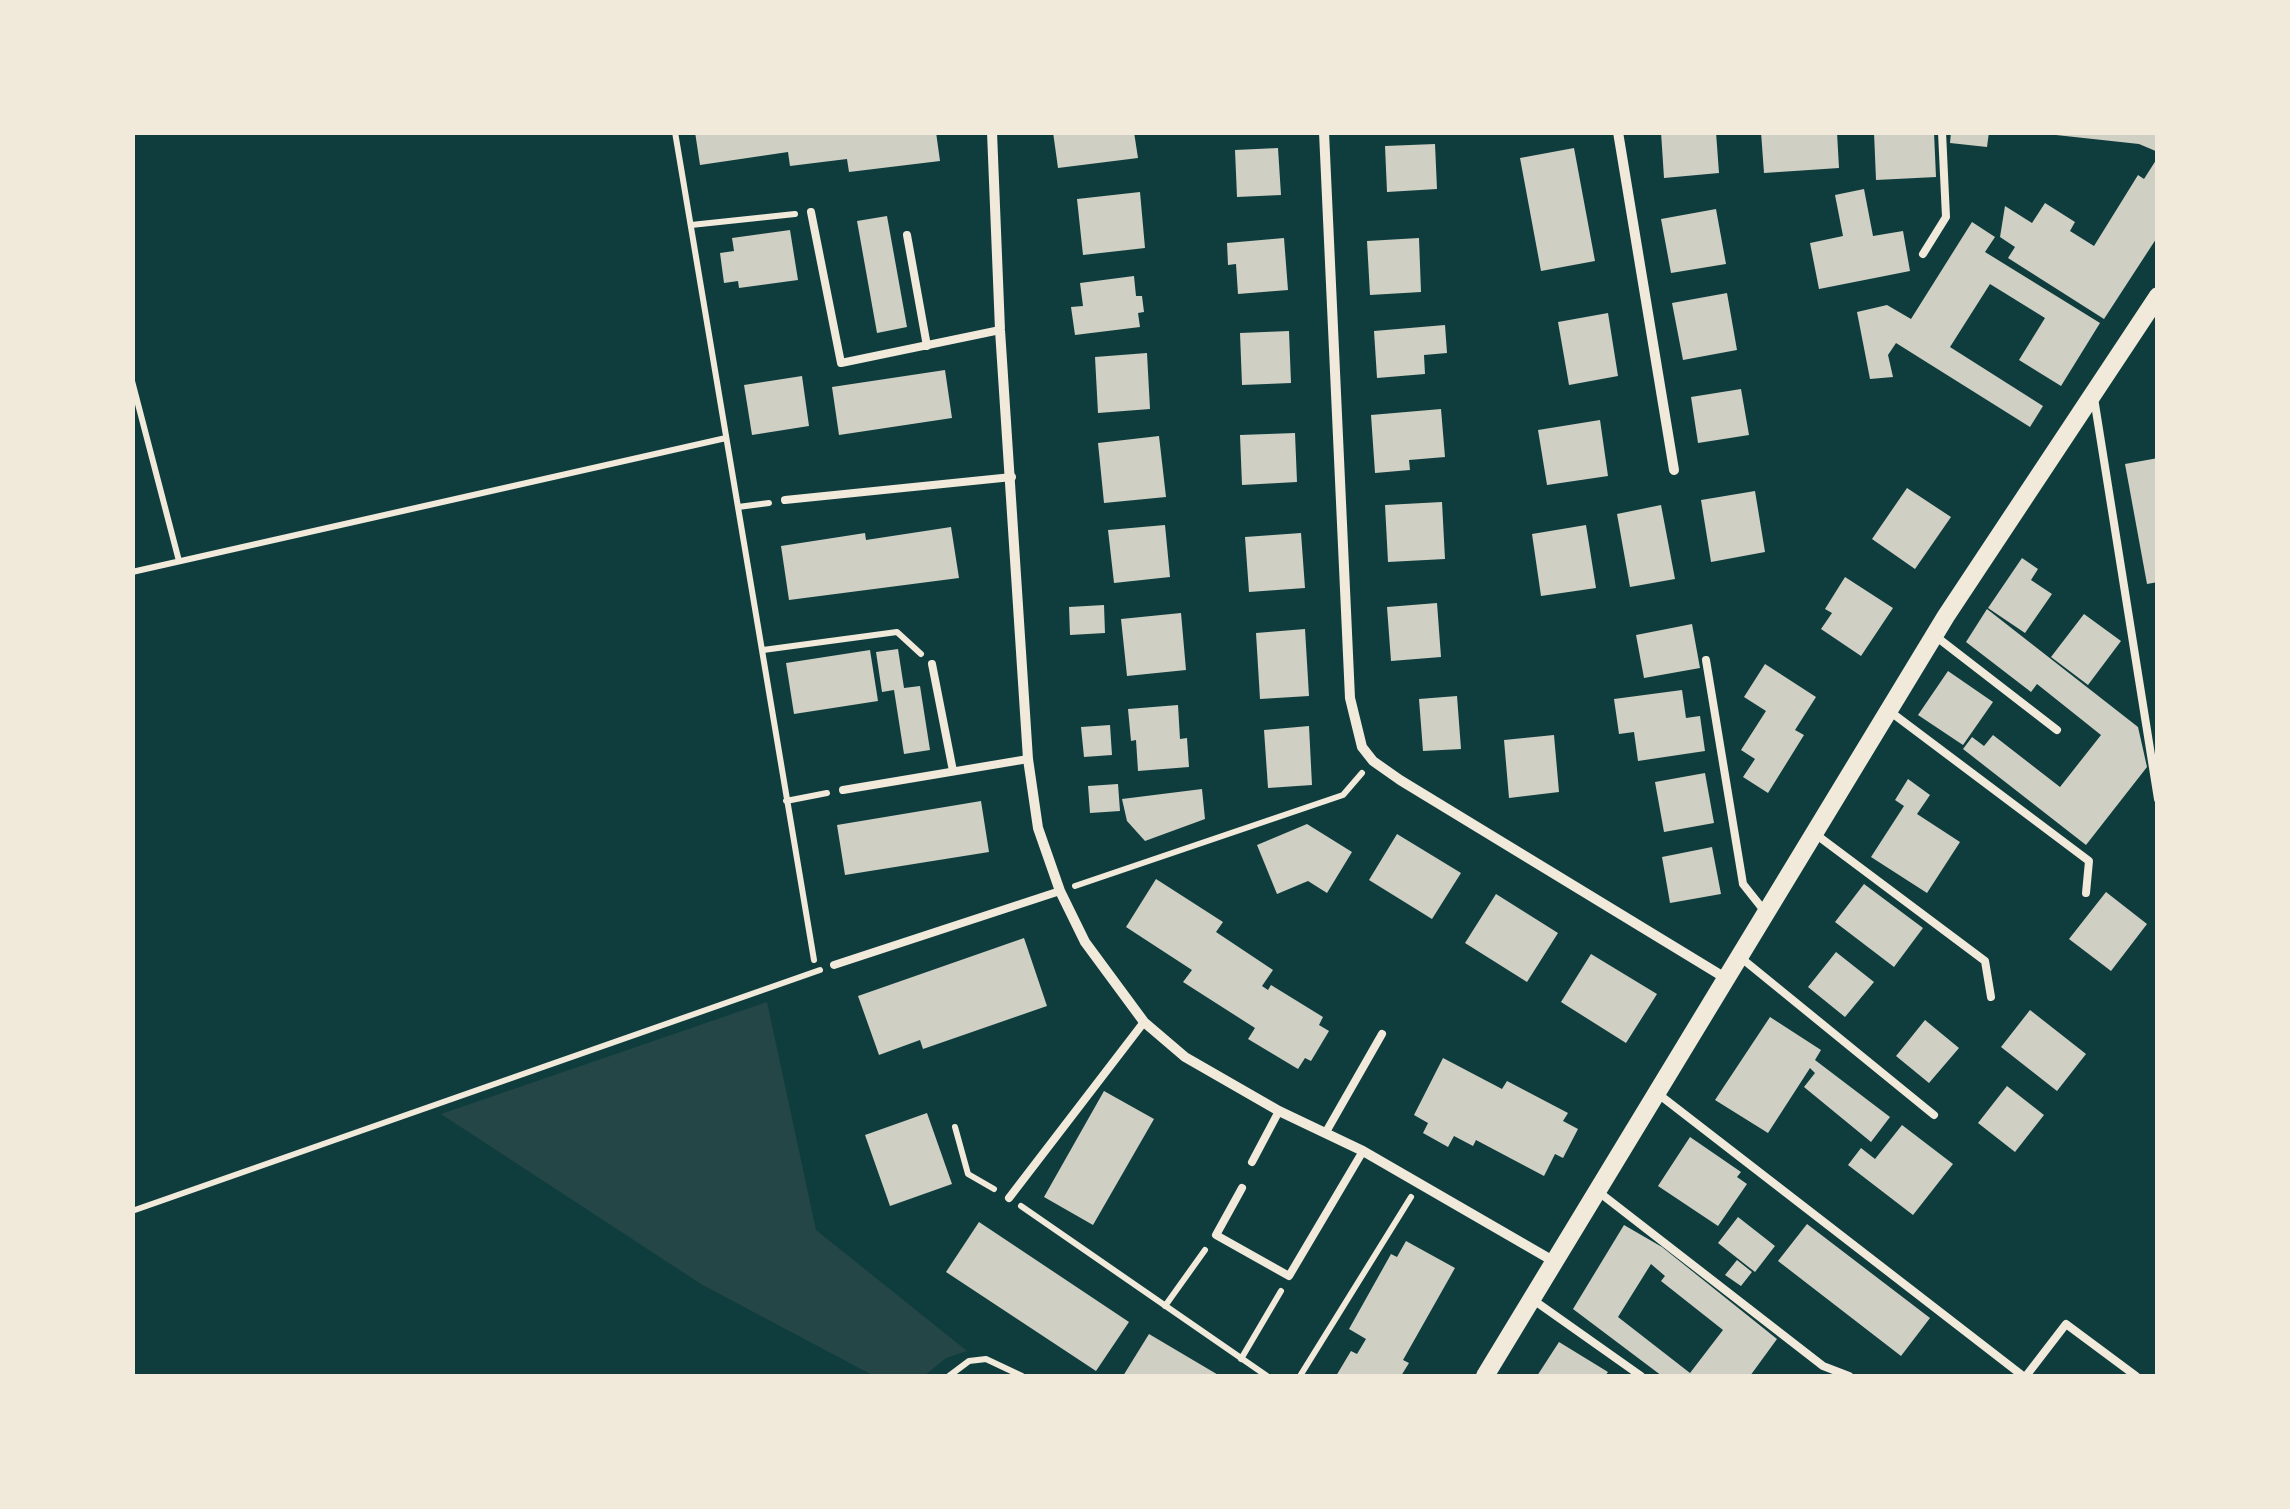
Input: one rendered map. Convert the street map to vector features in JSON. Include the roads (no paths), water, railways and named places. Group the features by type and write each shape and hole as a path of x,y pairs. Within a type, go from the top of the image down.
{"street":[{"path":"992,132 1000,330 1028,759 1038,828 1060,891 1085,942 1144,1022 1186,1057 1279,1111 1363,1151 1555,1262"},
{"path":"1324,132 1350,698 1362,747 1373,761 1727,979"},
{"path":"1618,132 1674,470"},
{"path":"1485,1376 1934,635 2158,296"}],"lane":[{"path":"1923,254 1946,217 1942,132"},
{"path":"811,212 841,363 1000,330"},
{"path":"908,235 927,346"},
{"path":"2093,394 2158,798"},
{"path":"785,500 1012,477"},
{"path":"1934,635 2057,730"},
{"path":"1706,660 1743,884 1766,913"},
{"path":"932,664 953,771"},
{"path":"1888,710 2089,861 2086,893"},
{"path":"842,790 1028,759"},
{"path":"1814,834 1985,962 1991,996"},
{"path":"834,966 1060,891"},
{"path":"1740,956 1934,1115"},
{"path":"1009,1198 1144,1022"},
{"path":"1326,1132 1382,1034"},
{"path":"1657,1094 2024,1376 2066,1324 2136,1376"},
{"path":"1252,1162 1279,1111"},
{"path":"1242,1188 1216,1235 1290,1276 1363,1151"},
{"path":"1598,1191 1823,1366 1849,1376"},
{"path":"1532,1299 1641,1376"}]}
